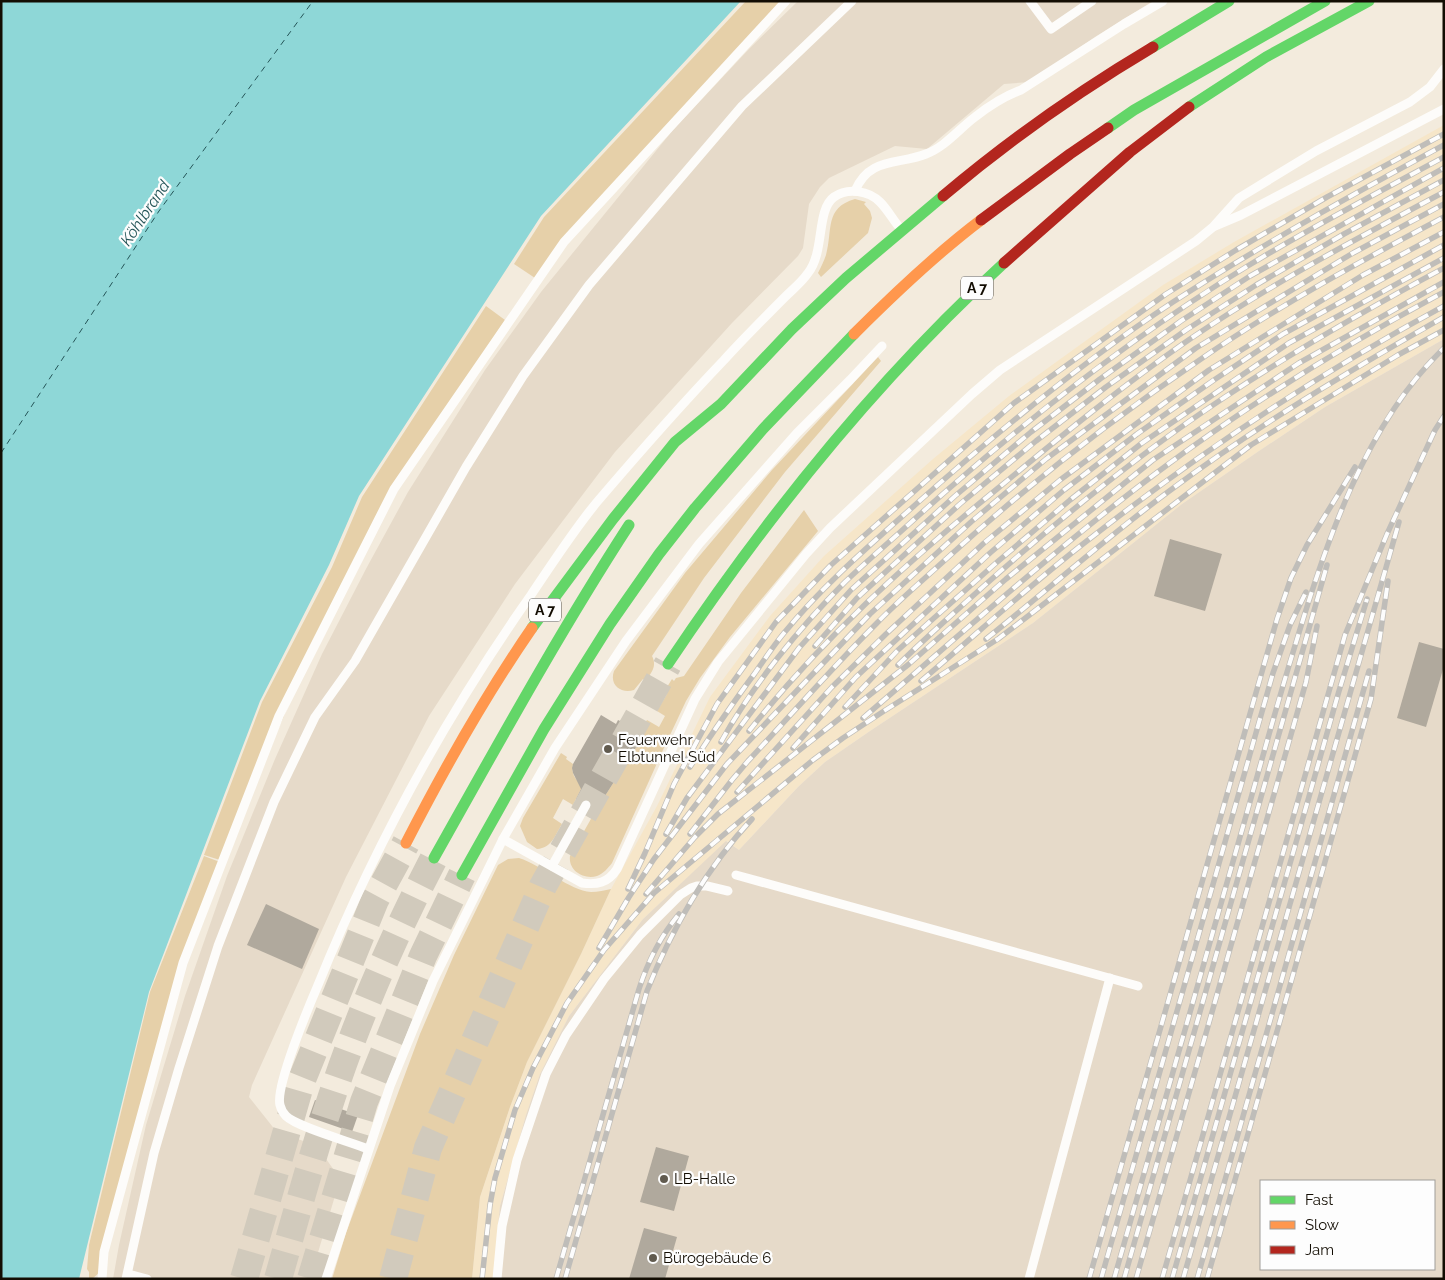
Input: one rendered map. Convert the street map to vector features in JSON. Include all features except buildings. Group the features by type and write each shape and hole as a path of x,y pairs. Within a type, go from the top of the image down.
{"highway":[{"name":"A 7","path":"406,843 468,728 531,629 613,519 675,442 721,404 792,329 846,278 974,169 1070,99 1229,1"},
{"path":"462,875 544,729 654,561 695,508 763,429 824,364 875,313 962,235 1070,154 1134,110 1325,1"},
{"name":"A 7","path":"668,664 723,581 765,526 858,413 948,316 1043,228 1166,124 1237,75 1285,46 1369,1"},
{"name":"A 7","path":"1177,103 1237,75"},
{"path":"1070,154 1142,119"},
{"name":"A 7","path":"696,441 721,404"},
{"name":"A 7","path":"434,858 584,594 636,517"}],"lane":[{"path":"102,1279 104,1252 183,963 279,716 394,489 564,242 786,1"},
{"path":"147,1279 127,1276 154,1153 178,1068 218,946 274,802 315,717 355,661 466,467 523,376 588,285 742,106 852,1"},
{"path":"1030,1 1051,29 1092,1"},
{"path":"855,191 861,179 872,169 882,164 928,154 975,116 1005,96 1021,90 1124,24 1164,1"},
{"path":"502,839 582,883 601,883 612,876 695,699 718,662 806,554 830,528 1000,370 1196,241 1239,198 1316,151 1410,102 1430,87 1444,69"},
{"path":"1212,227 1241,214 1444,109"},
{"path":"368,1149 295,1122 283,1112 279,1099 299,1031 329,958 393,821 437,739 491,652 594,506 669,419 808,273 819,250 825,208 834,197 848,191 867,194 880,202 902,231"},
{"path":"326,1279 390,1086 433,981 502,839 554,748 626,641 699,544 797,433 882,346"},
{"path":"552,866 586,805"},
{"path":"736,875 1138,986"},
{"path":"497,1279 502,1226 518,1160 546,1074 566,1035 604,979 640,935 680,895 697,886 707,886 728,891"},
{"path":"1029,1279 1110,978"}],"shaded area":[{"path":"746,1 782,1 535,278 514,264 544,217"},
{"path":"798,1 1153,1 1095,37 1029,82 1004,84 927,149 895,146 829,178 820,187 809,204 803,248 798,256 732,323 615,452 515,584 429,716 346,877 252,1085 249,1097 276,1131 317,1146 336,1173 338,1186 310,1279 113,1279 146,1125 185,996 227,876 275,759 322,654 367,567 408,492 485,370 541,292 673,130 749,49"},
{"path":"1444,125 1444,339 1325,407 1256,453 1182,504 1033,623 825,762 798,787 739,850 727,841 643,919 569,1016 540,1074 526,1115 500,1206 493,1279 472,1279 480,1197 527,1062 611,889 657,806 710,697 770,616 824,556 933,459 1009,396 1163,285 1234,242"},
{"path":"855,199 866,202 864,204 870,211 872,218 868,233 821,277 818,273 826,255 834,214 845,203"},
{"path":"486,306 505,320 426,439 340,590 220,860 204,855 262,702 332,567 362,497"},
{"path":"1444,339 1444,1279 493,1279 500,1206 526,1115 540,1074 569,1016 643,919 726,841 739,850 798,787 825,762 1033,623 1182,504 1325,407"},
{"path":"878,357 881,361 785,472 704,578 652,656 654,666 646,680 643,679 634,690 625,691 617,687 613,680 614,671 685,573 772,470"},
{"path":"804,510 818,531 730,637 700,678 686,701 612,863 597,876 587,877 577,873 571,866 570,856 596,810 644,735 639,732 647,720 659,727 665,716 657,711 667,694 664,692 672,679 674,681 676,678 684,676 741,593"},
{"path":"561,753 573,764 574,776 583,785 573,805 563,799 553,818 562,824 550,844 537,849 527,842 520,826"},
{"path":"204,856 220,862 182,961 100,1272 92,1279 89,1279 87,1269 89,1245 150,992"},
{"path":"519,858 583,891 594,892 611,889 527,1062 510,1107 480,1197 472,1279 332,1279 346,1233 420,1034 454,955 498,865 508,859"}],"water":[{"name":"Köhlbrand","path":"1,1 741,1 541,216 359,496 329,565 260,701 149,992 79,1279 1,1279"}],"ferry route":[{"path":"1,453 159,211 313,1"}],"tunnel":[{"path":"393,1279 428,1148 543,886 668,664"},
{"path":"244,1279 301,1082 375,900 406,843"},
{"path":"278,1279 319,1137 344,1060 380,972 434,858"},
{"path":"311,1279 364,1102 423,956 462,875"}],"railway":[{"path":"628,889 674,784 717,704 776,622 831,565 1014,403 1166,294 1236,250 1327,197 1444,134"},
{"path":"690,767 773,648 799,615 847,566 881,535 1009,425 1073,373 1173,302 1273,240 1444,145"},
{"path":"721,742 733,721 777,658 845,582 1029,421 1114,356 1201,295 1295,238 1444,157"},
{"path":"666,834 687,798 799,648 851,590 955,496 1031,432 1100,379 1181,321 1250,276 1444,168"},
{"path":"815,646 857,598 960,504 1036,441 1106,387 1186,330 1256,285 1344,234 1444,180"},
{"path":"749,731 805,665 866,603 963,517 1116,393 1190,339 1252,299 1315,262 1444,192"},
{"path":"599,948 654,859 727,764 870,614 971,522 1046,459 1196,348 1353,253 1444,204"},
{"path":"690,834 748,761 884,616 975,533 1037,480 1134,406 1230,339 1320,285 1444,217"},
{"path":"737,792 832,687 886,634 984,543 1060,480 1209,370 1363,275 1444,232"},
{"path":"793,748 856,677 990,553 1064,490 1137,434 1283,334 1444,245"},
{"path":"845,707 898,650 1070,500 1142,443 1289,343 1444,258"},
{"path":"898,665 967,601 1092,494 1191,420 1306,346 1444,268"},
{"path":"646,894 695,837 718,814 909,664 1006,579 1153,460 1299,363 1444,282"},
{"path":"863,718 1083,530 1193,446 1298,376 1444,292"},
{"path":"921,681 1070,554 1219,443 1352,358 1444,306"},
{"path":"986,639 1125,525 1205,465 1305,399 1444,317"},
{"path":"482,1279 490,1205 495,1178 515,1110 533,1068 567,1003 604,950 654,893 813,760 884,711 998,639 1251,445 1398,355 1444,330"},
{"path":"1114,1279 1280,696 1319,569 1351,489 1370,450 1391,413 1416,379 1444,348"},
{"path":"1162,1279 1345,635 1387,534 1435,430 1444,416"},
{"path":"1089,1279 1277,619 1291,578 1307,545 1355,467"},
{"path":"1183,1279 1399,522"},
{"path":"1124,1279 1327,565"},
{"path":"1207,1279 1371,699 1388,581"},
{"path":"1101,1279 1273,673 1290,625 1306,592"},
{"path":"1172,1279 1339,691 1367,599"},
{"path":"1136,1279 1306,682 1317,626"},
{"path":"1197,1279 1369,671"},
{"path":"565,1279 647,991 667,945 692,900 720,857 752,819"},
{"path":"556,1279 639,989 655,950 679,914"}],"traffic: fast":[{"path":"1153,47 1229,1"},
{"path":"1108,128 1134,110 1325,1"},
{"path":"1189,107 1266,57 1369,1"},
{"path":"532,628 613,519 675,442 721,404 792,329 846,278 943,196"},
{"path":"668,664 743,557 824,453 911,355 1004,263"},
{"path":"462,875 544,729 610,624 659,554 695,508 763,429 854,334"},
{"path":"434,858 553,648 629,525"}],"traffic: slow":[{"path":"854,334 916,275 981,220"},
{"path":"406,843 466,733 532,628"}],"traffic: jam":[{"path":"943,196 1045,117 1153,47"},
{"path":"1004,263 1130,152 1189,107"},
{"path":"981,220 1108,128"}],"place":[{"name":"Feuerwehr Elbtunnel Süd","path":"608,749"},
{"name":"LB-Halle","path":"664,1179"},
{"name":"Bürogebäude 6","path":"653,1258"}]}
